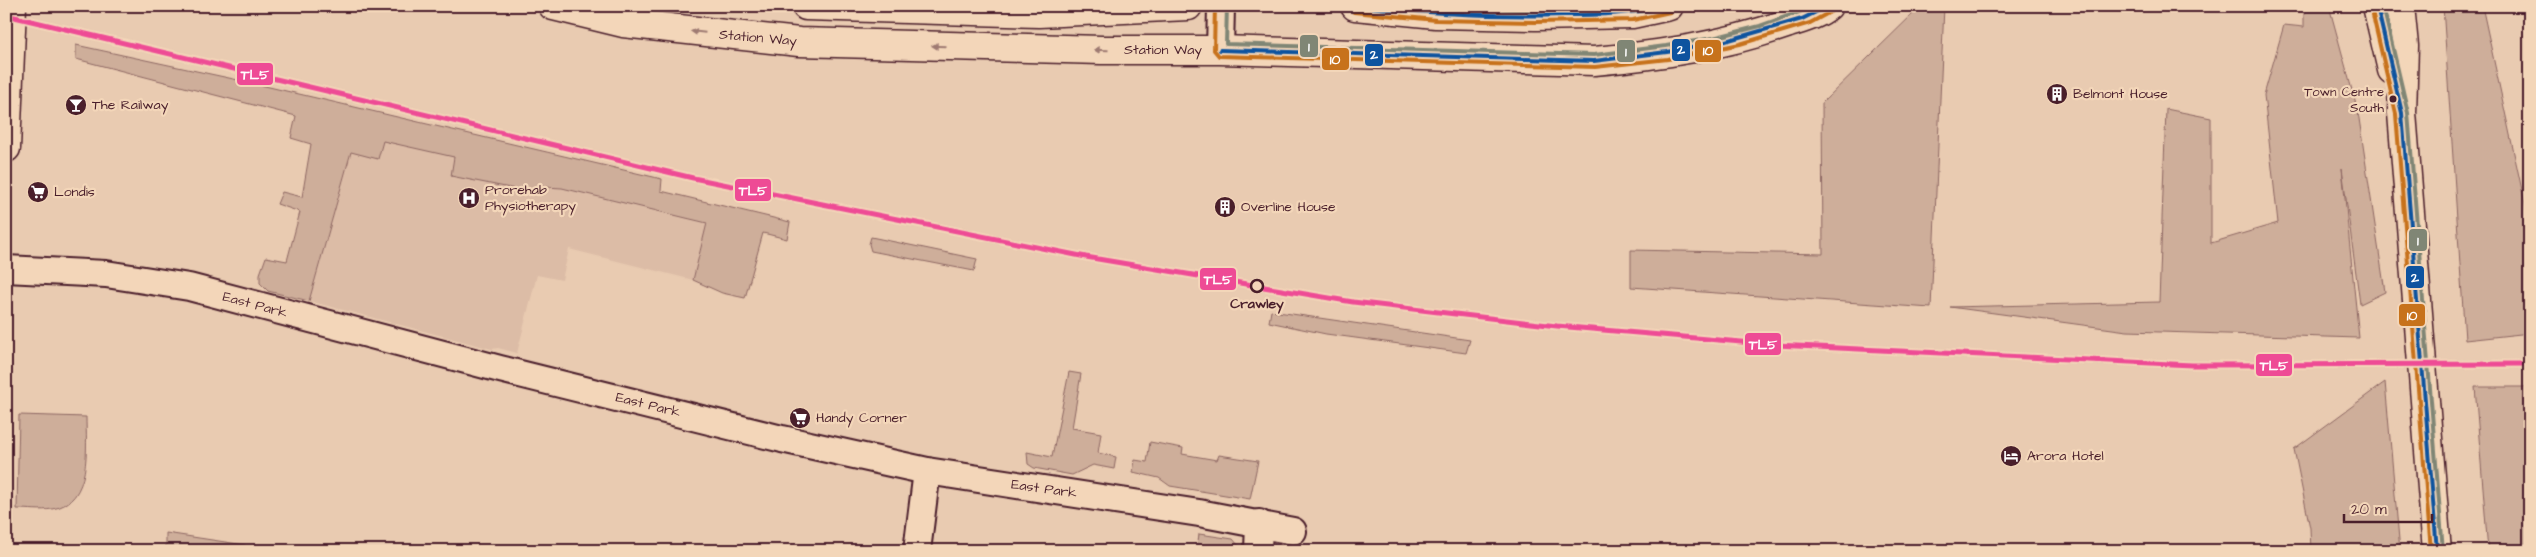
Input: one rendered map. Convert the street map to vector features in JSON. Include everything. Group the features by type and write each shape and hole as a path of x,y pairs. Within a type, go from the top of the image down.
{"main road":[{"path":"6,148 12,6"},
{"name":"Station Way","path":"553,6 622,23 799,42 1101,50 1220,50 1594,62 1650,56 1740,40 1814,15 1828,6"},
{"path":"799,6 799,42"},
{"path":"806,6 1039,13 1188,6"},
{"path":"1355,6 1436,14 1536,16 1632,14 1669,6"},
{"path":"2377,6 2402,113"},
{"path":"2400,6 2404,46 2402,113 2438,551"}],"street":[{"path":"1220,50 1221,6"},
{"name":"East Park","path":"6,269 106,274 188,287 509,371 782,439 927,471 1293,530"},
{"path":"917,551 927,471"},
{"path":"1258,551 1259,523"}],"shaded area":[{"path":"1921,6 1944,6 1931,308 1631,287 1631,250 1823,254 1822,103"},
{"path":"2304,6 2329,6 2358,112 2385,292 2360,304 2342,168 2359,338 2127,331 1950,307 2159,302 2166,109 2211,118 2211,243 2278,223 2264,95 2284,25 2304,27"},
{"path":"2443,6 2482,6 2530,227 2530,333 2465,340"},
{"path":"76,45 252,83 662,179 661,191 790,222 787,239 763,233 745,298 722,293 693,280 707,223 562,188 545,187 543,192 515,189 451,176 454,157 383,141 378,159 351,152 309,301 268,291 260,283 260,274 266,257 287,261 300,212 277,204 282,192 302,197 311,144 291,138 296,116 76,59"},
{"path":"357,132 509,165 545,187 562,188 707,223 693,280 569,249 562,280 537,275 517,353 498,348 492,349 309,301"},
{"path":"871,237 977,259 974,271 871,251 869,244"},
{"path":"1271,311 1470,340 1466,353 1326,334 1269,322"},
{"path":"1069,372 1081,374 1072,428 1101,433 1098,453 1116,457 1114,469 1093,465 1072,475 1034,468 1028,464 1027,452 1052,457"},
{"path":"2385,382 2400,551 2311,551 2310,528 2294,449"},
{"path":"2475,387 2530,387 2530,551 2488,551"},
{"path":"19,415 86,417 86,457 81,485 75,496 65,505 48,510 17,509"},
{"path":"1150,442 1183,448 1182,454 1217,460 1219,455 1258,461 1250,499 1170,486 1159,478 1133,472 1135,460 1147,462"},
{"path":"166,533 245,545 245,551 166,551"},
{"path":"1199,534 1233,539 1243,551 1197,551"}],"transit line":[{"name":"10","path":"1215,6 1214,50 1219,56 1595,67 1668,59 1740,44 1810,23 1832,11"},
{"name":"1","path":"1227,6 1226,44 1594,55 1713,38 1760,26 1816,6"},
{"name":"2","path":"1358,6 1409,11 1511,15 1590,15 1641,11 1668,6"},
{"name":"1","path":"1421,6 1536,10 1638,6"},
{"name":"2","path":"1220,50 1594,61 1715,44 1802,19 1828,6"},
{"name":"2","path":"2377,6 2402,113 2437,551"},
{"name":"1","path":"2383,6 2408,113 2443,551"},
{"name":"10","path":"2371,7 2396,114 2431,551"},
{"name":"10","path":"1354,12 1436,20 1536,22 1633,20 1670,12"},
{"name":"TL5","path":"6,15 693,178 1086,257 1353,302 1557,326 1776,345 2192,365 2530,364"}],"place":[{"name":"Belmont House","path":"2057,94"},
{"name":"Town Centre South","path":"2393,99"},
{"name":"The Railway","path":"76,105"},
{"name":"Londis","path":"38,192"},
{"name":"Prorehab Physiotherapy","path":"469,198"},
{"name":"Overline House","path":"1225,207"},
{"name":"Crawley","path":"1257,286"},
{"name":"Handy Corner","path":"800,418"},
{"name":"Arora Hotel","path":"2011,456"}]}
